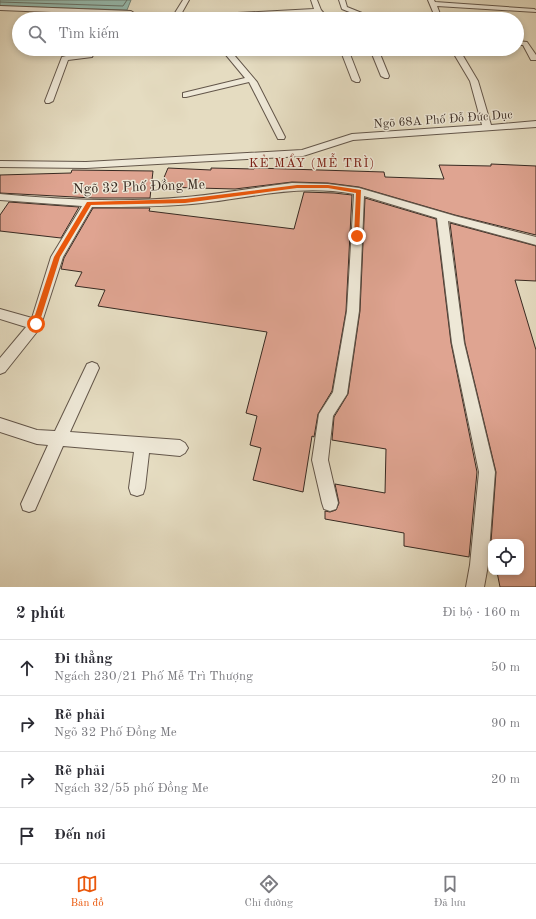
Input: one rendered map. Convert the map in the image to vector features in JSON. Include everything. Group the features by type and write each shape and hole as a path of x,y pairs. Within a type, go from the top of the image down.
{"lane":[{"path":"179,12 186,0"},
{"path":"295,12 318,11 314,0"},
{"path":"342,0 344,8 355,12"},
{"path":"431,2 534,11"},
{"path":"431,2 436,12"},
{"path":"0,8 105,12"},
{"path":"524,43 536,44"},
{"path":"524,46 534,58"},
{"path":"49,101 65,59 80,56"},
{"path":"231,56 250,79 281,137"},
{"path":"347,56 356,80"},
{"path":"377,56 385,76"},
{"path":"459,56 474,81 487,127"},
{"path":"186,96 250,79"},
{"name":"Ngõ 68A Phố Đỗ Đức Dục","path":"0,164 86,165 303,153 352,137 536,124"},
{"name":"Ngõ 32 Phố Đồng Me","path":"0,197 89,203 185,201 297,187 328,187 359,191 536,241"},
{"path":"330,503 320,460 326,414 340,394 353,311 359,191"},
{"path":"0,368 36,324 57,257 89,203"},
{"path":"442,215 458,343 487,472 479,566 475,587"},
{"path":"0,314 36,324"},
{"path":"29,504 92,368"},
{"path":"0,425 37,436 180,448"},
{"path":"137,488 142,446"}],"water":[{"path":"0,0 131,0 127,10 0,6"}],"building":[{"path":"491,164 536,166 536,235 455,215 359,187 328,183 292,182 235,189 160,187 168,168 211,170 211,168 255,168 384,172 385,177 444,179 439,165 491,166"},
{"path":"72,170 153,171 150,198 93,198 0,193 0,175 71,173"},
{"path":"304,192 352,195 346,311 332,391 318,414 314,437 312,436 303,492 253,480 261,448 250,445 257,416 246,413 267,332 98,306 105,290 75,286 82,272 61,269 64,258 93,208 150,208 149,211 294,229"},
{"path":"365,198 436,219 451,343 477,472 469,557 404,546 404,533 325,519 325,511 330,512 336,510 339,503 335,484 385,493 386,449 332,440 334,417 348,394 360,311"},
{"path":"9,202 79,207 61,238 0,231 0,215"},
{"path":"450,223 536,246 536,281 515,280 536,350 536,587 500,587 498,575 524,575 524,539 491,539 496,472 465,343"}],"district":[{"name":"KẺ MẨY (MỄ TRÌ)","path":"312,162"}],"route":[{"path":"36,324 57,257 89,203 185,201 297,187 328,187 359,191 357,236"}]}
